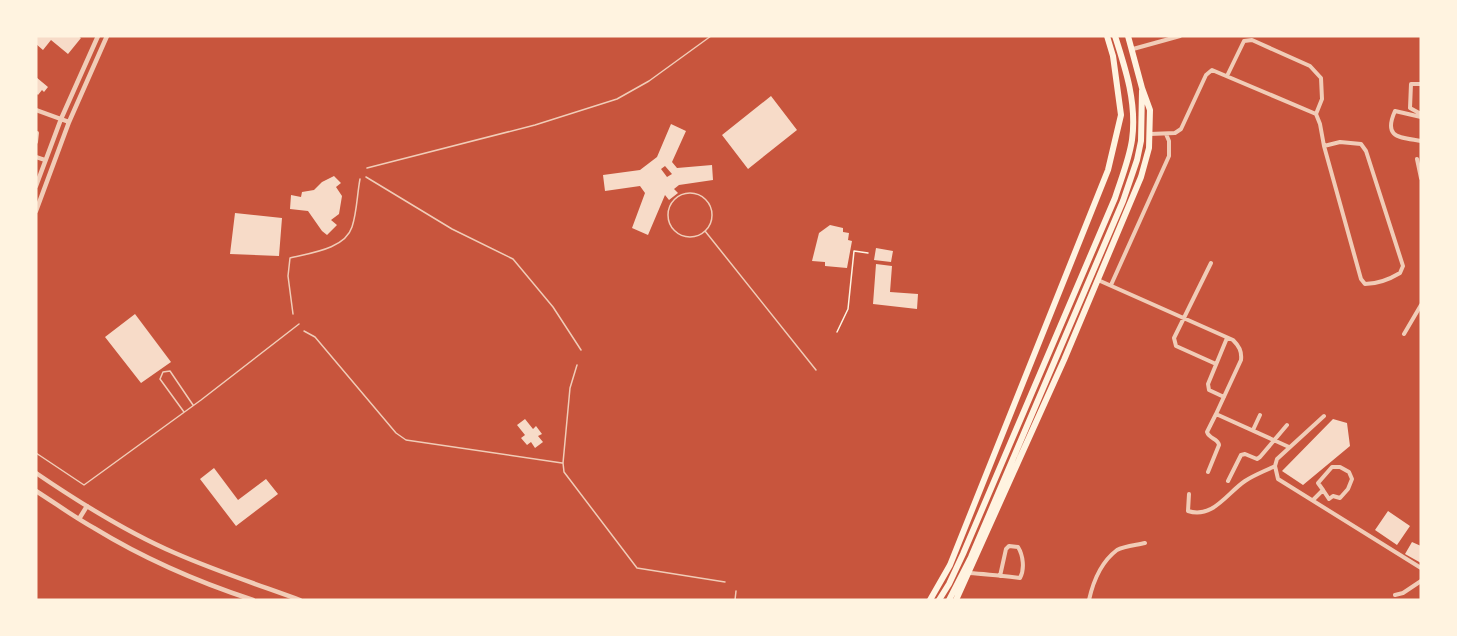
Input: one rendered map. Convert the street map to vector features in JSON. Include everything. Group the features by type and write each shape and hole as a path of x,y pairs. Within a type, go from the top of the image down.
{"highway":[{"path":"934,600 950,566 1108,170 1121,115 1113,56 1107,36"},
{"path":"934,600 949,584 1115,198 1128,157 1133,120 1126,70 1115,36"},
{"path":"956,600 1064,360 1141,177 1149,148 1150,110 1128,36"},
{"path":"949,600 971,557 1123,201 1137,160 1142,121 1142,88"},
{"path":"1037,349 1064,360"}],"street":[{"path":"36,186 61,119 98,36"},
{"path":"36,211 69,122 107,36"},
{"path":"1133,49 1180,36"},
{"path":"1227,75 1244,41 1252,40 1310,66 1322,78 1322,99 1316,114 1320,124 1324,146 1361,279 1365,284 1371,284 1395,276 1400,273 1403,266 1366,152 1361,144 1353,142 1324,146"},
{"path":"86,60 94,64"},
{"path":"1150,134 1175,133 1181,129 1209,71 1212,70 1316,114"},
{"path":"1421,84 1411,84 1410,108 1421,116"},
{"path":"36,110 69,122"},
{"path":"1421,116 1395,111 1390,127 1397,137 1421,141"},
{"path":"36,142 37,133"},
{"path":"1111,285 1169,156 1169,141 1166,134"},
{"path":"36,157 45,160"},
{"path":"1417,159 1421,178"},
{"path":"1211,263 1174,338 1176,346 1216,363"},
{"path":"1098,280 1227,338 1239,346 1242,354 1241,360 1207,432 1219,445 1208,472"},
{"path":"1404,334 1421,305"},
{"path":"1224,397 1208,387 1227,338"},
{"path":"1216,414 1289,447"},
{"path":"1253,430 1260,416"},
{"path":"1324,416 1277,459 1275,466 1278,479 1421,568"},
{"path":"1228,482 1241,455 1245,454 1257,459 1287,425"},
{"path":"1189,494 1188,511 1197,514 1216,507 1244,482 1275,466"},
{"path":"1332,467 1340,467 1350,472 1352,479 1343,496 1340,498 1333,496 1329,499 1323,490 1318,483 1332,467"},
{"path":"36,473 87,506 152,542 228,574 300,600"},
{"path":"1313,500 1323,490"},
{"path":"36,491 80,519 145,555 222,590 253,600"},
{"path":"80,519 87,506"},
{"path":"145,555 152,542"},
{"path":"1089,600 1093,583 1104,564 1118,549 1145,543"},
{"path":"969,573 1020,578 1022,554 1018,547 1009,546 1006,549 1000,576"},
{"path":"1395,595 1421,581"}],"lane":[{"path":"367,168 535,125 616,99 649,81 711,36"},
{"path":"366,177 452,229 513,259 553,307 581,350"},
{"path":"293,314 288,276 290,258 334,246 348,235 352,228 360,179"},
{"path":"692,193 710,204 712,219 705,231 700,235 686,237 674,230 668,216 669,209 677,197 692,193"},
{"path":"705,231 816,370"},
{"path":"36,453 84,485 194,405 299,324"},
{"path":"304,331 315,337 396,433 406,440 563,463"},
{"path":"577,365 570,388 564,472 637,568 725,582"},
{"path":"184,412 160,379 163,372 170,371 194,405"},
{"path":"735,600 736,591"}],"path":[{"path":"837,332 848,309 854,251 868,253"}],"building":[{"path":"36,36 78,36 81,38 68,54 51,40 43,50 36,44"},
{"path":"36,77 48,87 38,95 36,93"},
{"path":"771,96 797,130 748,169 722,135"},
{"path":"671,124 686,131 672,162 677,168 712,165 713,180 679,185 674,189 678,193 669,200 665,195 648,235 632,228 645,193 640,186 605,191 603,175 640,170 657,157","holes":["665,166 672,174 667,177 661,169"]},
{"path":"334,176 341,183 336,187 342,196 339,214 331,220 337,225 327,235 308,211 290,209 291,195 301,197 302,192 314,190 322,182"},
{"path":"235,213 282,218 279,256 230,254"},
{"path":"830,225 843,228 843,232 849,233 848,240 852,241 847,268 825,266 825,262 812,261 819,233"},
{"path":"876,248 893,251 891,262 874,260"},
{"path":"876,264 892,266 890,292 918,294 917,309 873,304"},
{"path":"135,314 171,362 141,383 105,337"},
{"path":"525,419 533,429 536,426 542,434 538,436 543,442 535,448 531,442 527,445 521,438 525,435 517,425"},
{"path":"1333,419 1347,423 1350,446 1303,485 1282,471"},
{"path":"214,468 238,500 266,479 278,494 236,526 200,479"},
{"path":"1388,511 1410,526 1397,545 1375,530"},
{"path":"1412,542 1421,546 1421,563 1405,554"}]}
